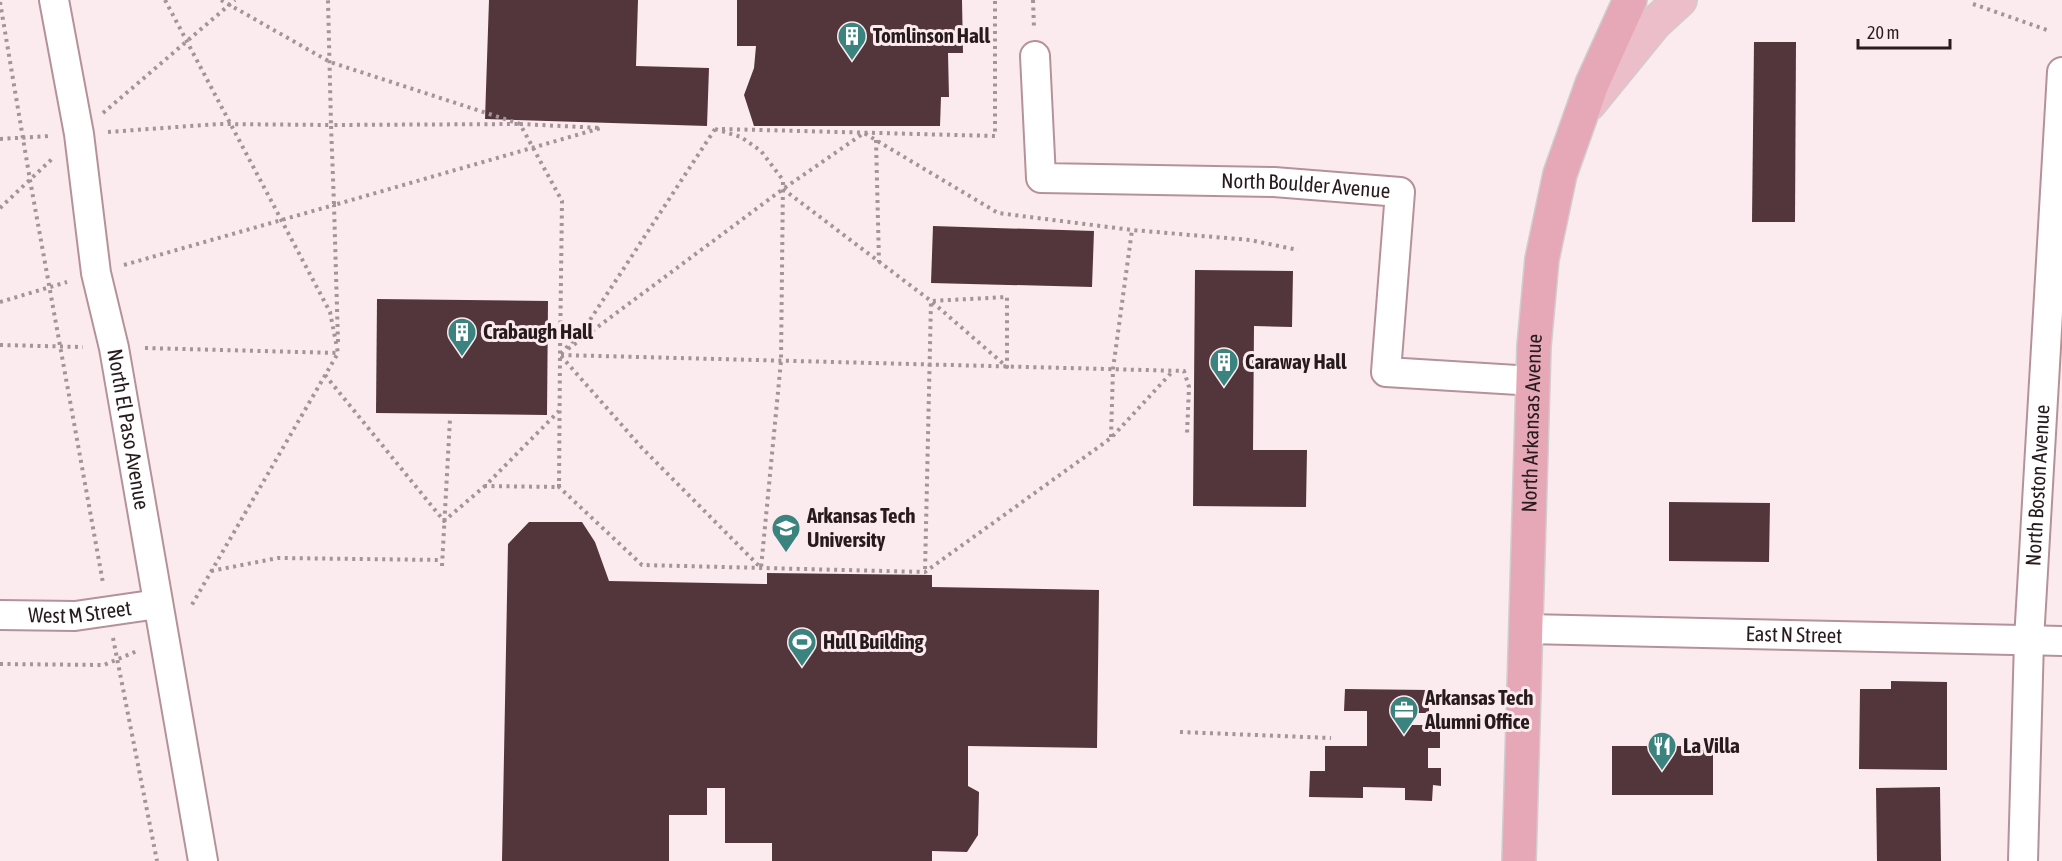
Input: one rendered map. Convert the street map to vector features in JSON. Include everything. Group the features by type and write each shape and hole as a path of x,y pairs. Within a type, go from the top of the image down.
{"highway":[{"name":"North Arkansas Avenue","path":"1520,861 1534,346 1542,259 1560,174 1592,84 1630,0"}],"main road":[{"path":"1582,112 1655,23 1680,0"}],"street":[{"name":"North El Paso Avenue","path":"54,0 79,134 96,273 114,348 204,861"},
{"name":"North Boulder Avenue","path":"1035,56 1041,178 1274,182 1400,192 1386,372 1533,381"},
{"name":"North Boston Avenue","path":"2023,861 2030,640 2062,72"},
{"name":"West M Street","path":"0,615 75,616 158,604"},
{"name":"East N Street","path":"1527,629 2062,641"}],"path":[{"path":"165,0 330,312 338,353"},
{"path":"221,0 330,62 520,124 562,201 559,487"},
{"path":"0,208 79,134 235,0"},
{"path":"0,664 104,665 164,640 178,628 338,353 328,0"},
{"path":"715,129 995,136 995,0"},
{"path":"0,2 108,611 157,861"},
{"path":"1973,4 2047,30"},
{"path":"0,139 231,124 520,124 601,128 0,302"},
{"path":"715,129 741,137 761,151 783,180 781,361 761,568"},
{"path":"559,487 560,355 588,323 715,129"},
{"path":"560,355 783,189 864,133"},
{"path":"876,140 879,262"},
{"path":"783,189 931,301 1006,367"},
{"path":"1111,438 1113,369 1132,230"},
{"path":"931,301 1006,297 1006,367"},
{"path":"925,572 931,301"},
{"path":"0,345 338,353"},
{"path":"560,355 1184,371 1190,387 1187,434"},
{"path":"560,355 642,448 761,568"},
{"path":"485,486 559,487 642,565 925,572 1111,438 1173,371"},
{"path":"326,375 444,521"},
{"path":"444,521 485,486 559,410"},
{"path":"442,566 450,419"},
{"path":"211,571 278,558 442,560"},
{"path":"1180,732 1330,738"}],"building":[{"path":"489,0 638,0 636,66 709,68 707,126 485,119"},
{"name":"Tomlinson Hall","path":"737,0 962,0 963,53 948,53 949,97 941,97 940,126 754,126 744,95 754,68 756,46 737,46"},
{"path":"1754,42 1796,42 1795,222 1752,222"},
{"path":"933,226 1094,231 1092,287 931,283"},
{"name":"Caraway Hall","path":"1195,270 1293,271 1292,327 1254,326 1253,450 1307,450 1306,507 1193,506"},
{"name":"Crabaugh Hall","path":"377,299 548,301 547,415 376,413"},
{"path":"1669,502 1770,503 1769,562 1669,561"},
{"name":"Hull Building","path":"529,522 582,522 595,542 609,581 767,584 767,573 932,575 932,587 1099,590 1097,748 968,746 968,786 979,792 978,835 967,852 932,851 932,861 772,861 772,843 725,843 725,788 707,788 707,815 669,815 669,861 502,861 508,544"},
{"path":"1891,681 1947,682 1947,770 1859,769 1860,689 1891,689"},
{"name":"Arkansas Tech Alumni Office","path":"1345,689 1429,690 1429,713 1411,713 1411,725 1440,725 1440,748 1428,748 1428,768 1441,768 1441,786 1433,785 1432,801 1405,800 1405,788 1363,787 1363,798 1309,797 1310,771 1325,771 1325,746 1367,746 1367,711 1344,711"},
{"name":"La Villa","path":"1612,746 1713,746 1713,795 1612,795"},
{"path":"1940,787 1941,861 1877,861 1876,788"}],"place":[{"name":"Tomlinson Hall","path":"852,62"},
{"name":"Crabaugh Hall","path":"462,358"},
{"name":"Caraway Hall","path":"1224,388"},
{"name":"Arkansas Tech University","path":"786,554"},
{"name":"Hull Building","path":"802,668"},
{"name":"Arkansas Tech Alumni Office","path":"1404,736"},
{"name":"La Villa","path":"1662,772"}]}
